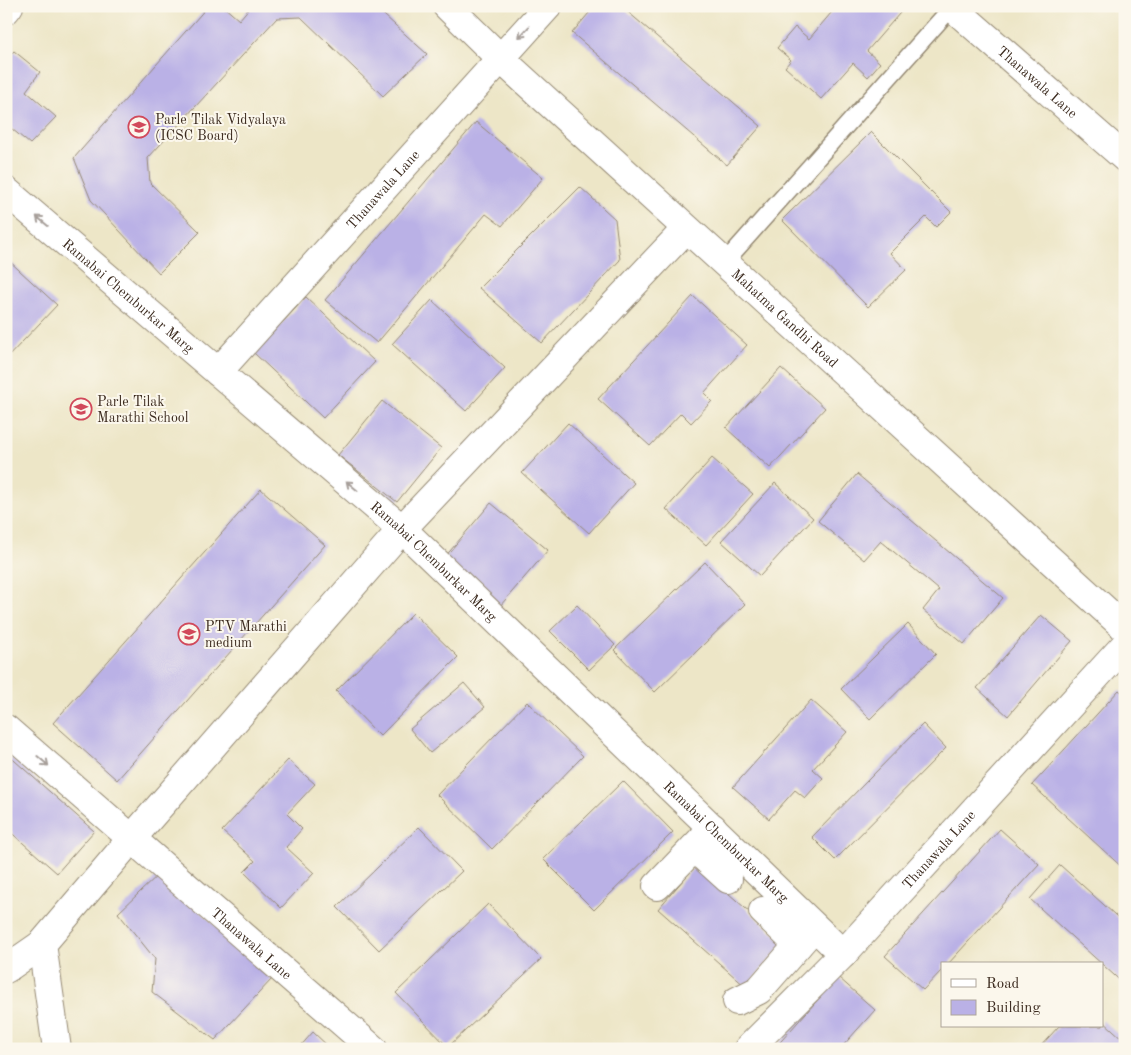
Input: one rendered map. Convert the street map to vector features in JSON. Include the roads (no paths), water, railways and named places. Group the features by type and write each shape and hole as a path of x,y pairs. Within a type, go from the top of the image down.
{"street":[{"path":"6,10 10,6"},
{"name":"Mahatma Gandhi Road","path":"447,6 500,58 686,229 1125,628"},
{"name":"Thanawala Lane","path":"218,372 548,6"},
{"name":"Thanawala Lane","path":"952,7 1125,158"},
{"name":"Ramabai Chemburkar Marg","path":"6,191 402,529 713,828 806,936 843,954"},
{"path":"6,969 42,944 132,837 402,529 686,229"},
{"name":"Thanawala Lane","path":"748,1049 843,954 1125,645"},
{"name":"Thanawala Lane","path":"6,729 373,1049"},
{"path":"657,886 713,828"},
{"path":"694,848 728,879"},
{"path":"737,1001 759,990 806,936 763,912"},
{"path":"42,944 57,1049"}],"lane":[{"path":"724,263 952,7"}],"place":[{"name":"Parle Tilak Vidyalaya (ICSC Board)","path":"139,127"},
{"name":"Parle Tilak Marathi School","path":"81,409"},
{"name":"PTV Marathi medium","path":"189,634"}]}
